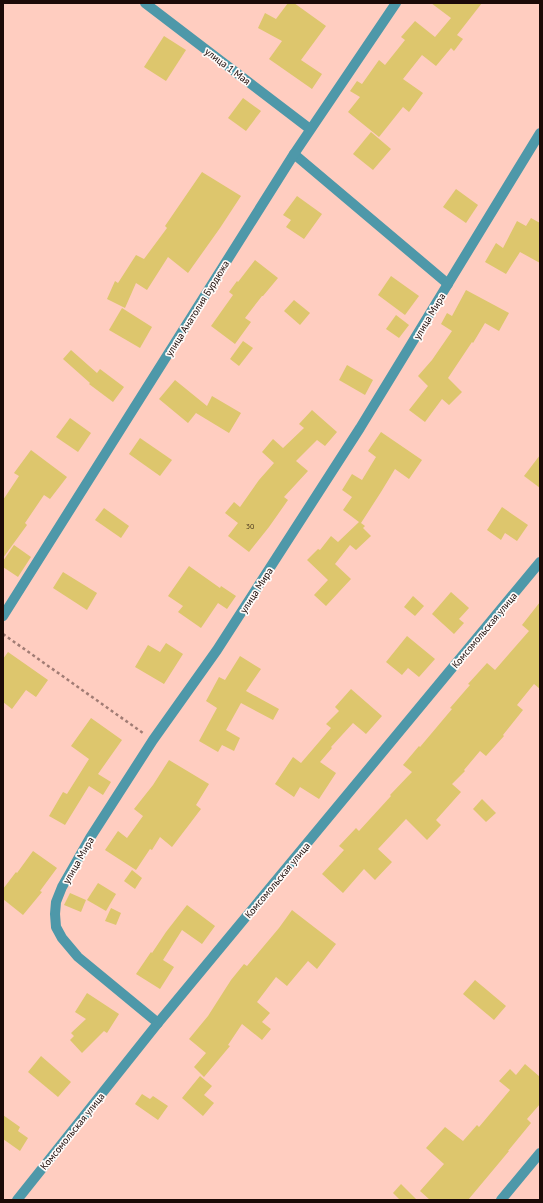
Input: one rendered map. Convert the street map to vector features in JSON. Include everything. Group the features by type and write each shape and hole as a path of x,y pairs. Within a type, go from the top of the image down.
{"street":[{"name":"улица 1 Мая","path":"145,3 310,129"},
{"name":"улица Анатолия Бурдюжа","path":"3,616 310,129 396,3"},
{"name":"улица Мира","path":"158,1023 78,957 62,938 56,927 55,914 56,902 62,888 90,838 153,740 217,650 360,428 540,133"},
{"path":"294,154 448,284"},
{"name":"Комсомольская улица","path":"17,1200 158,1023 540,562"},
{"path":"501,1200 540,1153"}],"path":[{"path":"3,634 153,740"}],"building":[{"path":"288,3 294,3 326,26 301,60 322,74 312,89 269,59 282,41 258,28 265,13 276,19"},
{"path":"431,3 482,3 457,35 463,39 454,51 451,48 436,66 422,55 403,79 423,93 409,112 403,107 379,137 348,112 360,97 350,91 357,81 362,84 379,60 385,65 405,40 401,37 415,21 435,37 451,18"},
{"path":"164,36 186,50 166,81 144,67"},
{"path":"243,98 261,111 246,131 228,118"},
{"path":"371,132 391,149 373,170 353,154"},
{"path":"202,172 241,196 188,273 168,257 147,290 136,283 125,308 107,299 115,281 118,283 136,255 144,259 167,228 165,226"},
{"path":"456,189 478,205 466,223 443,207"},
{"path":"297,196 322,214 304,239 286,227 291,220 283,215"},
{"path":"531,218 540,223 540,263 520,252 506,274 485,262 496,243 503,248 517,221 526,226"},
{"path":"255,260 278,278 245,318 251,322 235,344 211,326 233,295 229,292"},
{"path":"391,276 419,296 405,315 378,295"},
{"path":"466,290 509,313 499,331 485,323 473,343 472,342 448,378 462,392 449,405 442,399 425,422 409,410 428,386 418,376 432,360 452,331 441,324 447,313 452,316"},
{"path":"294,300 310,313 300,325 284,311"},
{"path":"122,308 152,327 140,348 109,330"},
{"path":"396,315 409,325 399,338 386,329"},
{"path":"243,341 253,348 239,366 230,359"},
{"path":"71,350 97,373 100,369 124,387 113,402 89,384 90,383 63,359"},
{"path":"347,365 373,380 365,395 339,380"},
{"path":"175,380 207,406 212,396 241,413 229,433 196,413 188,423 159,399"},
{"path":"312,410 337,432 325,446 317,440 296,461 308,471 284,497 288,500 249,552 228,536 238,523 225,513 234,502 240,507 259,480 274,463 262,452 273,439 283,448 304,428 299,424"},
{"path":"70,418 91,433 78,452 56,437"},
{"path":"381,432 422,460 409,479 395,469 361,523 365,526 363,528 371,536 356,550 350,545 335,564 351,579 326,606 314,595 328,580 307,560 318,549 320,550 331,536 338,542 359,522 343,510 352,497 342,490 352,474 362,480 376,457 368,451"},
{"path":"140,438 172,460 160,476 129,454"},
{"path":"31,450 67,477 50,499 44,495 25,523 27,525 3,558 3,500 19,476 14,473"},
{"path":"540,455 540,488 524,476"},
{"path":"502,507 528,525 517,541 505,533 501,540 487,530"},
{"path":"104,508 129,526 121,538 95,520"},
{"path":"14,545 31,557 18,577 3,567 3,561"},
{"path":"189,566 220,588 221,586 236,596 227,609 218,603 201,628 178,612 183,606 168,596"},
{"path":"63,572 97,593 87,610 53,588"},
{"path":"451,592 469,608 459,619 464,623 454,634 432,614"},
{"path":"413,596 424,606 415,616 404,607"},
{"path":"540,602 540,689 534,684 517,705 523,710 503,735 504,736 486,756 480,751 464,770 465,771 452,784 461,792 436,820 441,825 427,840 406,819 378,849 392,862 375,880 364,869 343,893 322,874 344,850 339,846 356,828 359,831 412,772 403,765 452,709 450,708 470,685 468,684 487,663 495,670 529,631 522,625"},
{"path":"407,636 435,659 419,677 408,668 402,675 386,662"},
{"path":"166,643 183,654 164,684 135,667 148,645 160,652"},
{"path":"8,652 48,680 36,697 26,690 12,709 3,702 3,659"},
{"path":"240,656 261,669 246,691 279,709 273,720 241,703 226,730 240,738 234,751 222,745 218,752 199,741 217,708 206,701 219,677 225,680"},
{"path":"351,689 382,716 366,734 353,723 331,747 332,748 320,762 336,773 319,799 300,787 294,797 275,784 293,757 301,763 331,728 326,724 339,711 335,707"},
{"path":"91,718 122,740 98,774 111,782 103,795 89,786 65,825 49,816 63,792 67,794 89,759 71,746"},
{"path":"169,760 209,784 196,805 201,809 172,847 160,837 136,870 105,850 118,831 127,838 143,816 134,809 153,785"},
{"path":"482,799 496,813 486,822 473,809"},
{"path":"33,851 57,868 40,891 42,892 23,915 3,899 3,889"},
{"path":"132,870 142,878 135,889 124,881"},
{"path":"98,883 116,894 106,911 87,900"},
{"path":"70,893 86,900 81,912 64,905"},
{"path":"187,905 215,926 202,944 182,930 163,960 174,967 160,989 136,974"},
{"path":"111,908 121,913 116,925 105,921"},
{"path":"292,910 336,944 317,969 308,961 287,986 276,977 257,1002 270,1013 262,1022 271,1029 262,1040 242,1024 228,1045 230,1046 204,1077 194,1067 206,1053 189,1039 208,1016 231,980 244,964 247,966"},
{"path":"475,980 506,1006 494,1020 463,994"},
{"path":"87,993 119,1014 107,1033 104,1031 82,1053 70,1040 74,1036 71,1033 86,1019 75,1012"},
{"path":"41,1056 71,1082 58,1097 28,1072"},
{"path":"525,1064 540,1077 540,1104 527,1119 531,1123 468,1200 430,1200 420,1191 444,1164 426,1148 445,1127 463,1141 477,1125 479,1127 510,1090 499,1081 510,1069 516,1075"},
{"path":"200,1076 212,1086 204,1095 214,1103 203,1116 182,1098"},
{"path":"142,1094 150,1099 153,1096 168,1106 158,1120 135,1104"},
{"path":"3,1115 20,1127 18,1131 28,1138 20,1151 3,1139"},
{"path":"401,1184 417,1200 400,1200 393,1193"}]}
